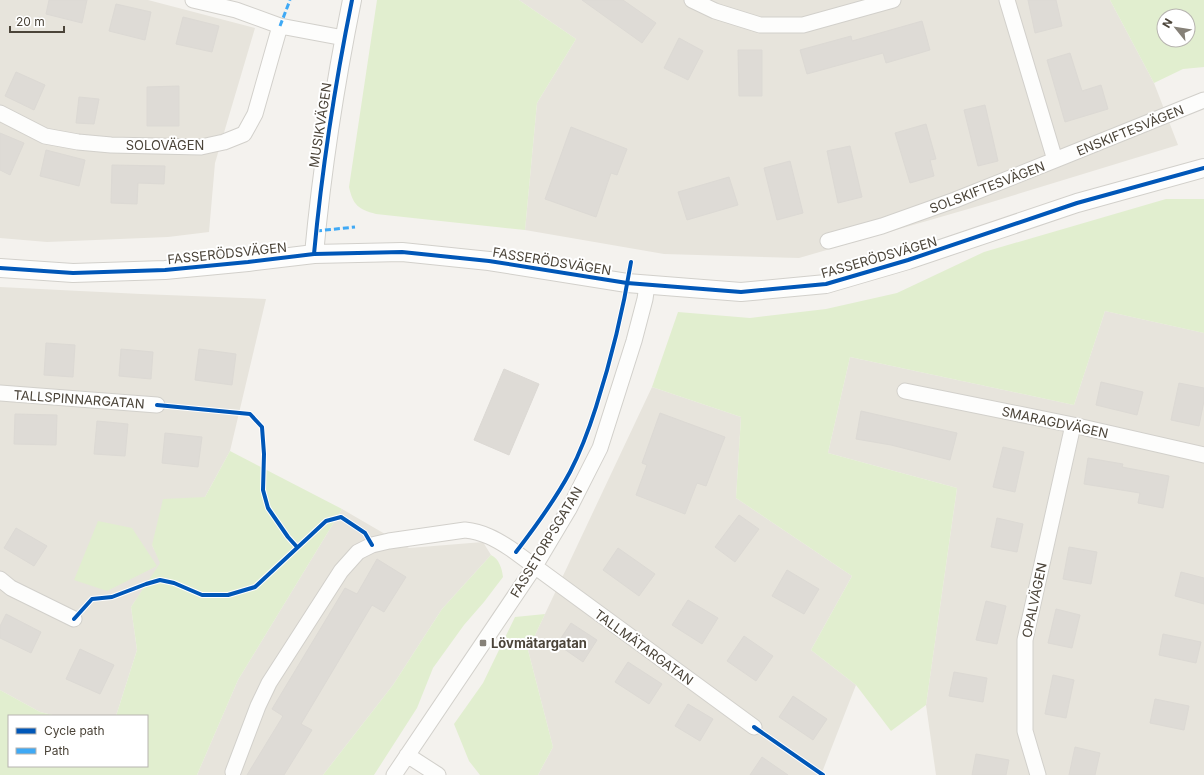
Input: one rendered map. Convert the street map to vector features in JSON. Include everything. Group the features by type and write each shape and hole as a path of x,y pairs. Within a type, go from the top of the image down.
{"street":[{"path":"193,0 236,10 280,26 344,38"},
{"name":"MUSIKVÄGEN","path":"314,254 322,180 344,38 352,0"},
{"path":"692,0 715,11 760,25 803,24 893,0"},
{"name":"SOLSKIFTESVÄGEN","path":"828,241 882,226 955,200 1055,160 1007,0"},
{"name":"SOLOVÄGEN","path":"0,113 45,136 78,142 110,145 201,147 224,142 244,134 255,114 280,26"},
{"name":"ENSKIFTESVÄGEN","path":"1055,160 1204,100"},
{"name":"FASSERÖDSVÄGEN","path":"0,268 73,273 165,270 314,254 402,252 489,261 647,285 741,292 826,284 908,260 1078,203 1204,168"},
{"name":"FASSETORPSGATAN","path":"394,775 535,566 569,509 600,448 634,341 645,299 647,285"},
{"name":"SMARAGDVÄGEN","path":"905,391 1073,425 1204,455"},
{"name":"TALLSPINNARGATAN","path":"0,393 157,406"},
{"name":"OPALVÄGEN","path":"1038,775 1025,731 1024,640 1073,425"},
{"path":"233,772 258,706 270,683 341,571 358,552 372,545 389,540 465,530 477,531 492,537 535,566"},
{"name":"TALLMÄTARGATAN","path":"535,566 754,727"},
{"path":"0,579 11,588 74,619"},
{"path":"407,755 438,775"}],"shaded area":[{"path":"0,0 148,0 255,28 215,163 209,232 168,237 47,242 0,238"},
{"path":"519,0 1110,0 1154,83 1178,145 982,205 799,258 664,254 525,230 537,103 576,39"},
{"path":"0,287 266,299 230,451 205,497 152,545 161,563 131,607 137,650 116,715 53,715 40,712 0,690"},
{"path":"1105,311 1204,333 1204,775 936,775 926,705 957,488 828,453 850,357 1074,405"},
{"path":"652,387 741,417 736,498 852,576 811,650 856,685 821,775 538,775 553,747 528,650"},
{"path":"342,509 409,548 483,542 491,555 442,609 393,685 323,775 197,775 238,680"}],"green space":[{"path":"377,0 519,0 576,39 537,103 525,230 376,214 361,208 352,198 349,187"},
{"path":"1110,0 1204,0 1204,67 1183,69 1154,83"},
{"path":"1166,199 1204,199 1204,333 1105,311 1074,405 850,357 828,453 957,488 926,705 891,731 856,685 811,650 852,576 736,498 741,417 652,387 678,312 750,318 826,309 897,293 984,252"},
{"path":"230,451 342,509 238,680 197,775 0,775 0,690 40,712 53,715 8,715 8,767 148,767 148,715 116,715 137,650 131,607 160,563 152,545 163,499 205,497"},
{"path":"98,521 132,528 157,566 107,591 74,580"},
{"path":"491,555 500,564 503,577 464,625 433,668 417,708 374,775 323,775 393,685 442,609"},
{"path":"545,614 528,650 553,747 538,775 480,775 469,761 454,724 483,683 515,617"}],"building":[{"path":"49,0 87,0 82,23 46,14"},
{"path":"582,0 623,0 656,23 642,43"},
{"path":"1028,0 1056,0 1062,26 1035,33"},
{"path":"116,4 151,12 145,40 109,31"},
{"path":"183,17 219,26 212,52 176,44"},
{"path":"922,21 930,50 886,63 883,53 807,74 800,50 851,36 852,41"},
{"path":"679,38 703,51 688,80 664,68"},
{"path":"738,50 762,50 762,96 739,96"},
{"path":"1070,53 1082,91 1101,85 1108,109 1065,122 1047,60"},
{"path":"16,72 45,85 34,110 5,96"},
{"path":"179,86 179,126 147,126 147,87"},
{"path":"79,97 99,99 94,124 76,123"},
{"path":"985,105 998,161 978,166 964,110"},
{"path":"926,124 936,159 930,160 934,176 910,183 895,133"},
{"path":"571,127 627,149 617,175 611,173 596,217 545,199"},
{"path":"0,133 24,143 10,175 0,170"},
{"path":"850,146 862,197 838,203 827,151"},
{"path":"46,150 85,160 79,186 40,176"},
{"path":"790,161 803,213 777,220 764,168"},
{"path":"112,165 165,166 164,184 138,183 137,204 111,203"},
{"path":"729,177 738,205 687,220 678,192"},
{"path":"46,343 75,345 73,377 44,375"},
{"path":"121,349 153,352 151,379 119,376"},
{"path":"199,349 236,354 232,385 195,380"},
{"path":"504,369 539,384 509,455 474,440"},
{"path":"1101,382 1143,392 1137,415 1096,405"},
{"path":"1179,383 1204,388 1204,401 1199,426 1171,420"},
{"path":"861,411 957,433 950,460 891,445 856,439"},
{"path":"660,413 725,437 706,486 697,483 685,514 636,495 647,465 642,463"},
{"path":"15,414 57,415 56,445 14,444"},
{"path":"97,421 128,424 125,456 94,454"},
{"path":"165,433 202,437 198,467 162,463"},
{"path":"1003,447 1024,452 1015,492 993,487"},
{"path":"1088,458 1123,464 1122,467 1169,476 1163,508 1138,503 1140,493 1084,484"},
{"path":"739,515 759,529 735,562 715,547"},
{"path":"997,518 1023,524 1017,552 991,547"},
{"path":"16,528 47,546 34,566 4,548"},
{"path":"1069,547 1097,552 1091,584 1063,579"},
{"path":"618,548 655,574 639,596 603,570"},
{"path":"377,559 406,577 384,612 372,605 301,724 312,730 284,775 247,775 283,716 272,709 345,588 357,594"},
{"path":"787,570 819,589 804,614 772,596"},
{"path":"1181,572 1204,578 1204,604 1175,596"},
{"path":"688,600 718,618 702,644 672,625"},
{"path":"986,601 1006,606 997,644 976,640"},
{"path":"1056,609 1080,615 1072,648 1048,643"},
{"path":"6,614 41,632 31,653 0,638 0,626"},
{"path":"571,623 597,640 583,662 557,644"},
{"path":"1163,634 1201,642 1196,663 1159,655"},
{"path":"744,636 773,656 756,681 727,661"},
{"path":"80,649 114,665 100,694 66,679"},
{"path":"628,662 662,684 649,704 615,682"},
{"path":"954,672 987,678 983,702 949,696"},
{"path":"1053,675 1074,680 1066,718 1045,714"},
{"path":"793,696 827,719 813,740 779,717"},
{"path":"1155,699 1189,706 1184,730 1150,723"},
{"path":"688,704 713,719 700,741 675,726"},
{"path":"1075,747 1100,753 1095,775 1069,775"},
{"path":"976,754 1009,760 1006,775 972,775"},
{"path":"762,757 788,775 750,775"}],"marked path":[{"path":"280,26 290,0"},
{"path":"316,231 355,227"}],"cycle path":[{"path":"314,254 330,126 352,0"},
{"path":"0,268 73,273 165,270 314,254 402,252 489,261 627,283 741,292 826,284 908,260 1077,203 1204,168"},
{"path":"516,552 558,493 574,464 584,440 596,407 612,353 631,262"},
{"path":"157,405 250,414 262,427 264,454 263,490 268,508 288,537 297,547"},
{"path":"74,619 92,599 112,597 160,580 174,583 202,595 228,595 255,587 326,521 341,517 365,533 372,545"},
{"path":"754,727 823,775"}],"place":[{"name":"Lövmätargatan","path":"483,643"}]}
